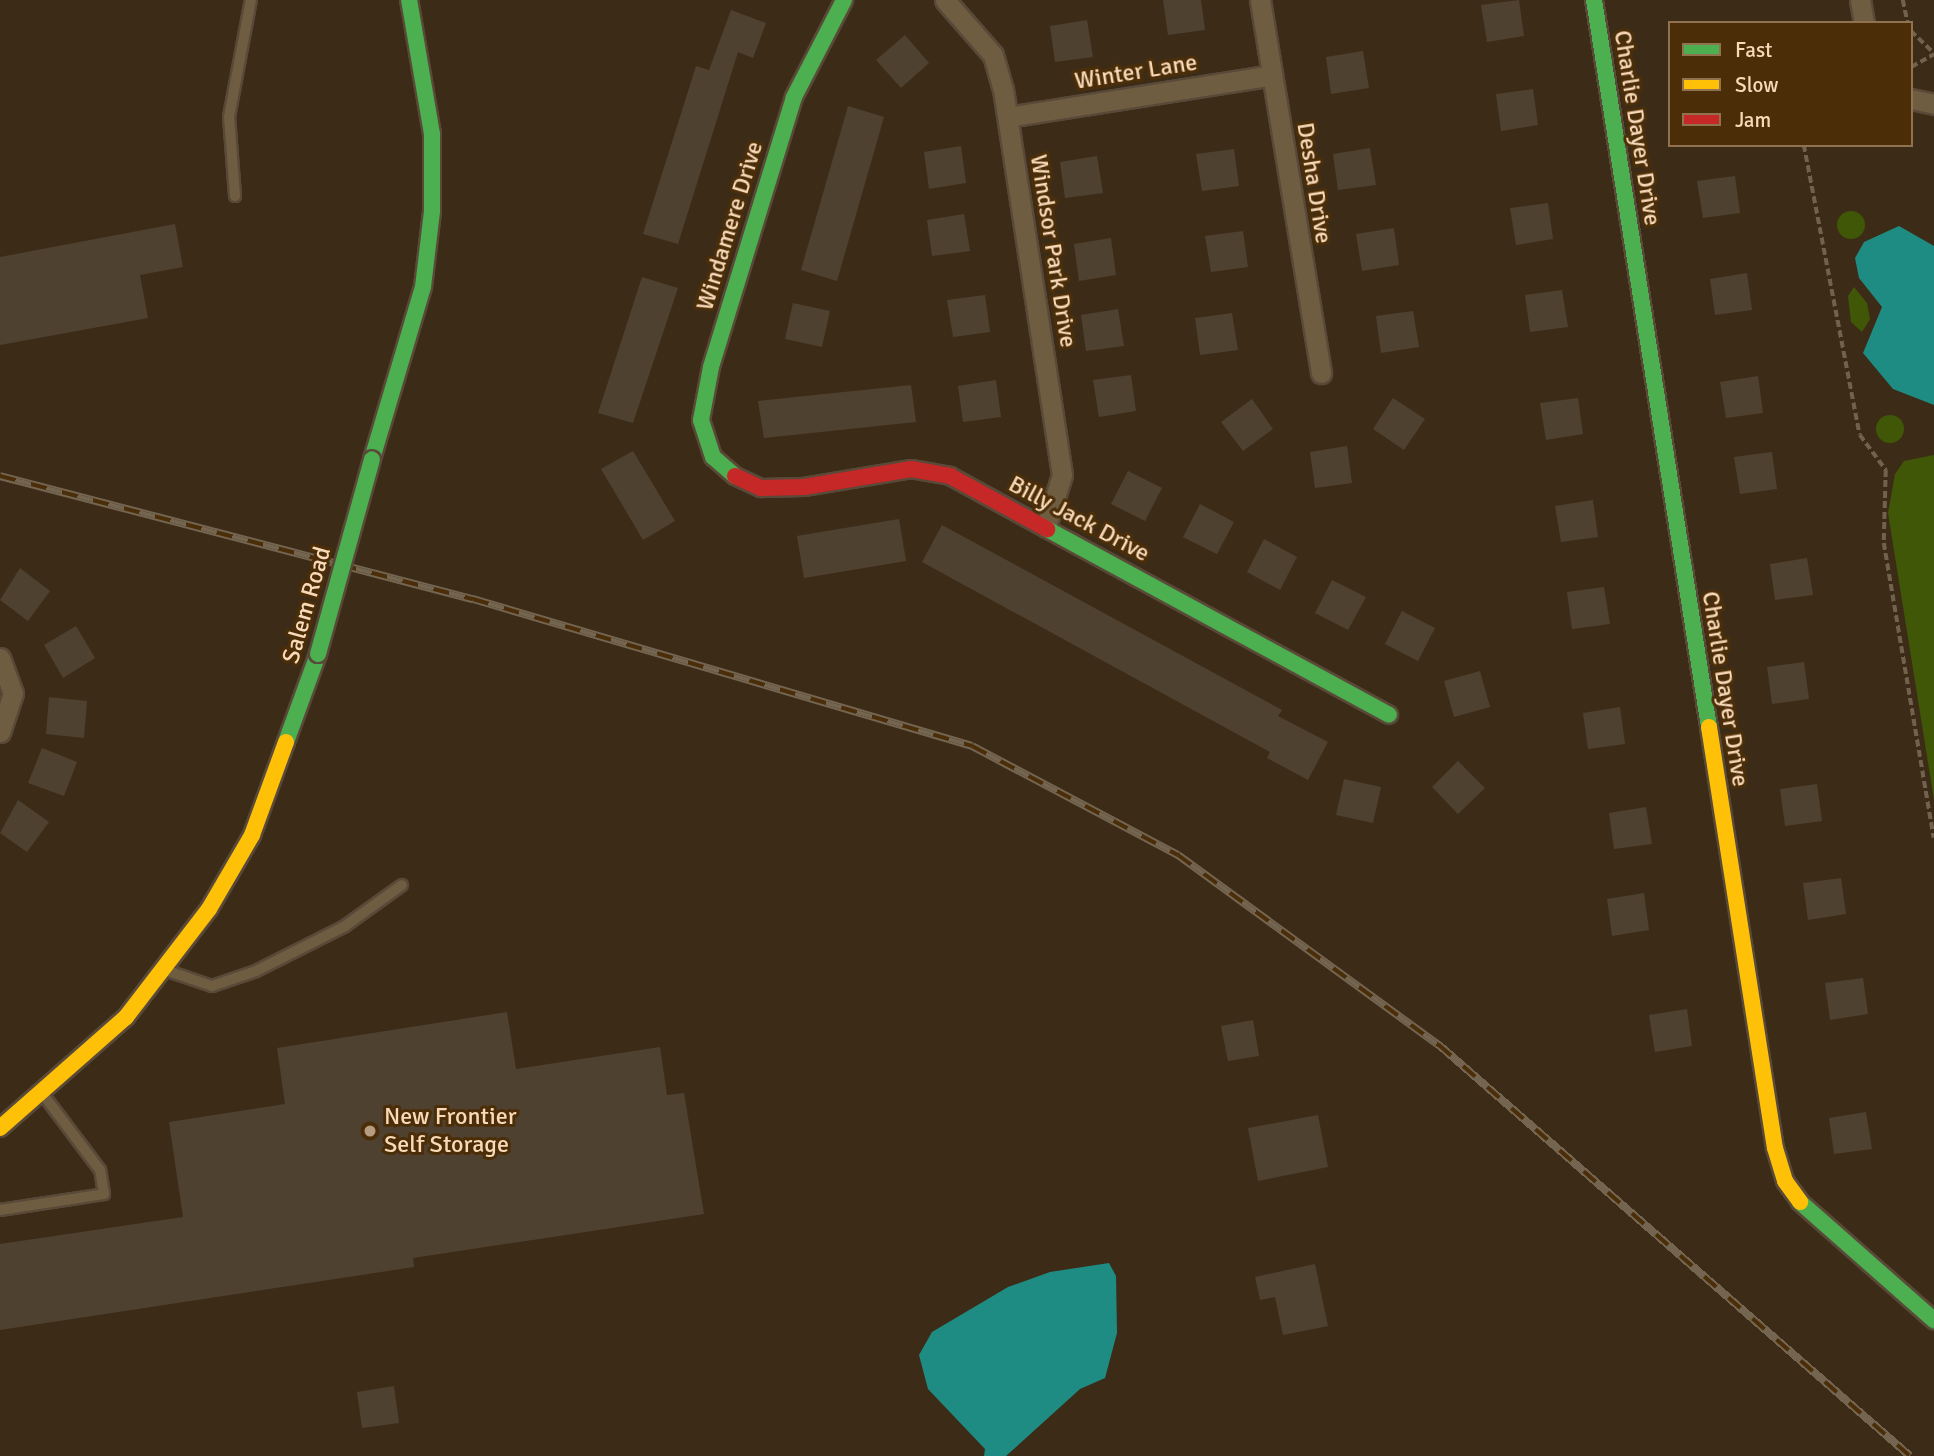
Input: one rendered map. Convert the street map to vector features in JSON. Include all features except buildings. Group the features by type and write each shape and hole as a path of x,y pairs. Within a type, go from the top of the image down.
{"street":[{"name":"Salem Road","path":"0,1129 126,1017 165,970 252,835 318,654 423,287 432,211 432,134 409,0"},
{"name":"Windamere Drive","path":"725,471 706,440 703,397 794,97 844,0"},
{"name":"Windsor Park Drive","path":"945,0 993,55 1008,117 1062,475 1046,526"},
{"name":"Desha Drive","path":"1260,0 1321,373"},
{"name":"Charlie Dayer Drive","path":"1594,0 1775,1148 1785,1181 1804,1207 1934,1320"},
{"path":"1860,0 1864,21"},
{"name":"Winter Lane","path":"1008,117 1272,75"},
{"path":"1913,99 1934,104"},
{"name":"Billy Jack Drive","path":"725,471 761,488 783,489 930,471 1046,526 1389,715"},
{"path":"0,658 13,693 0,732"}],"lane":[{"path":"235,196 229,117 251,0"},
{"path":"165,970 212,986 256,971 345,926 402,885"},
{"path":"0,1210 104,1194 100,1170 42,1092"}],"path":[{"path":"1903,0 1908,21"},
{"path":"1913,33 1934,53 1913,66"},
{"path":"1804,147 1860,435 1886,470 1884,543 1934,838"}],"green space":[{"path":"1851,211 1861,215 1865,225 1861,235 1851,239 1841,235 1837,225 1841,215"},
{"path":"1854,287 1867,303 1870,319 1862,332 1851,322 1848,296"},
{"path":"1890,415 1900,419 1904,429 1900,439 1890,443 1880,439 1876,429 1880,419"},
{"path":"1934,455 1934,800 1888,513 1895,474 1904,461"}],"water":[{"path":"1899,226 1934,246 1934,405 1893,389 1863,353 1882,307 1859,278 1855,258 1864,242"},
{"path":"1109,1263 1116,1276 1117,1333 1105,1378 1080,1389 1006,1456 984,1456 985,1449 928,1389 919,1355 932,1332 1008,1287 1050,1272"}],"railway":[{"path":"0,476 473,599 972,746 1178,855 1439,1045 1910,1456"}],"traffic: fast":[{"path":"372,459 423,287 432,211 432,134 409,0"},
{"path":"735,476 713,457 701,420 711,367 794,97 844,0"},
{"path":"1594,0 1709,727"},
{"path":"318,654 372,459"},
{"path":"1047,529 1389,715"},
{"path":"286,742 318,654"},
{"path":"1800,1202 1934,1320"}],"traffic: slow":[{"path":"1709,727 1775,1148 1785,1181 1800,1202"},
{"path":"0,1128 126,1017 209,909 252,835 286,742"}],"traffic: jam":[{"path":"735,476 761,488 804,487 911,469 950,476 1047,529"}],"place":[{"name":"New Frontier Self Storage","path":"370,1131"}]}
